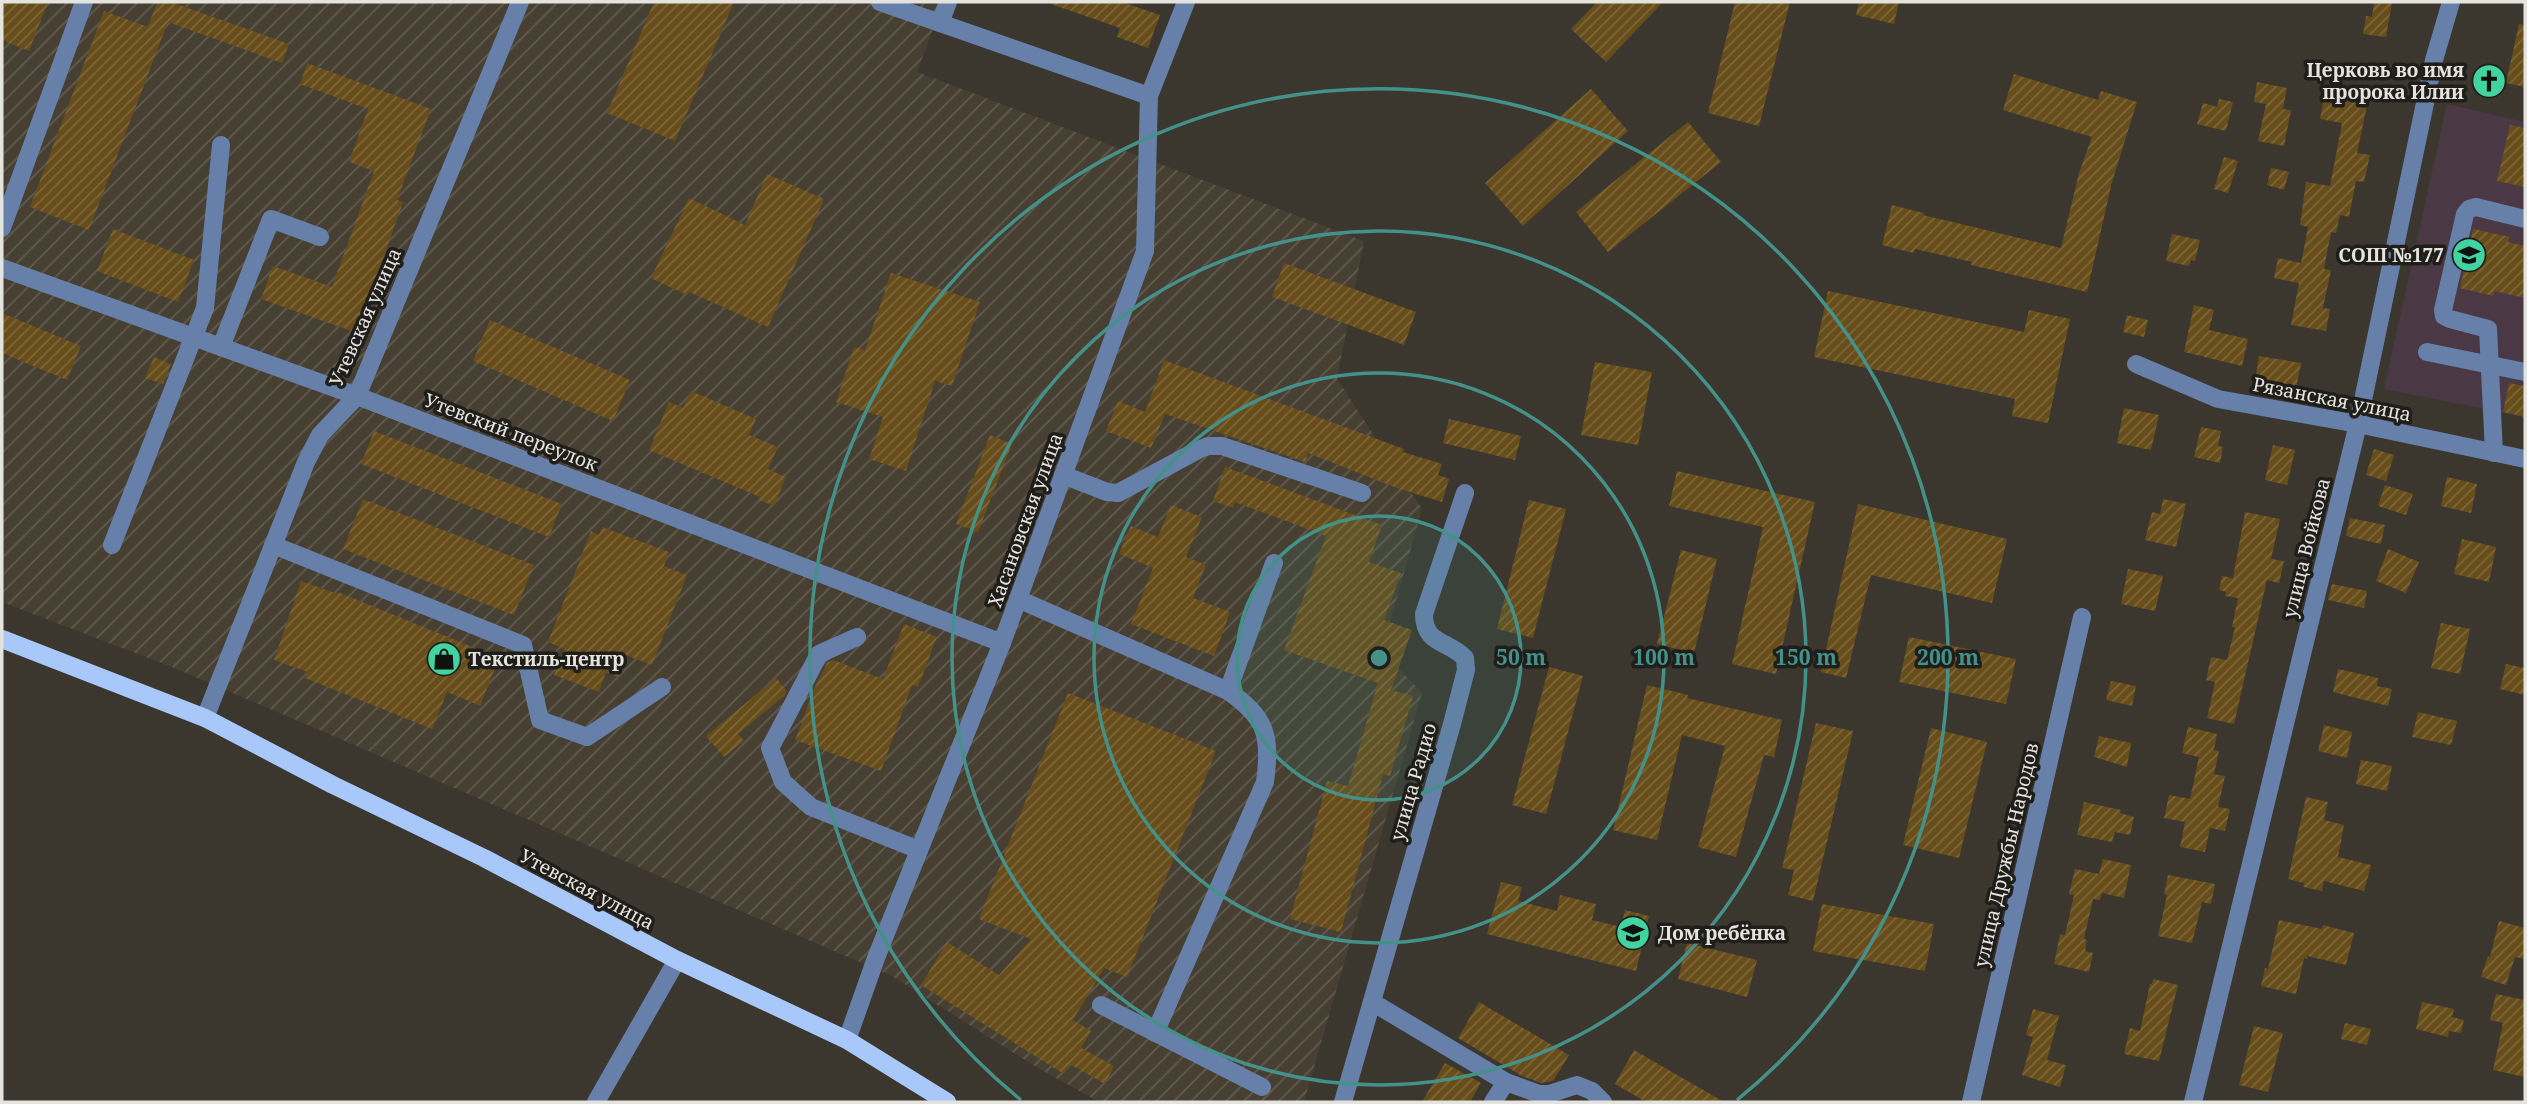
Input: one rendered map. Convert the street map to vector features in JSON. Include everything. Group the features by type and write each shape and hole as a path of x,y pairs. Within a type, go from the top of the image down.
{"main road":[{"name":"Утевская улица","path":"2,639 205,718 484,858 677,960 847,1041 947,1102"}],"street":[{"path":"2,228 84,2"},
{"name":"Утевская улица","path":"205,718 306,462 320,435 356,396 520,2"},
{"path":"880,2 1149,96"},
{"path":"940,23 948,2"},
{"name":"Хасановская улица","path":"847,1041 876,958 1002,643 1145,251 1149,96 1186,2"},
{"name":"улица Войкова","path":"2193,1102 2358,424 2434,60 2451,2"},
{"path":"113,545 205,308 220,145"},
{"path":"2494,453 2488,329 2450,319 2444,316 2443,310 2465,214 2469,209 2476,207 2525,219"},
{"path":"221,347 271,219 320,237"},
{"name":"Утевский переулок","path":"2,268 356,396 1002,643"},
{"path":"2427,352 2525,372"},
{"name":"Рязанская улица","path":"2136,365 2218,399 2358,424 2525,459"},
{"path":"1063,475 1107,492 1118,493 1198,450 1208,446 1222,446 1362,493"},
{"name":"улица Радио","path":"1343,1102 1466,670 1465,658 1458,650 1432,638 1424,627 1424,614 1465,494"},
{"path":"273,545 523,645 540,720 587,737 662,687"},
{"path":"1228,691 1273,563"},
{"path":"1018,599 1228,691 1250,706 1264,728 1269,753 1265,782 1155,1032"},
{"name":"улица Дружбы Народов","path":"1971,1102 2082,617"},
{"path":"857,637 819,654 770,748 783,782 811,807 919,850"},
{"path":"596,1102 677,960"},
{"path":"1371,1002 1506,1082 1539,1094 1549,1094 1577,1085 1592,1091 1603,1102"},
{"path":"1101,1005 1262,1087"},
{"path":"1493,1102 1506,1082"}],"shaded area":[{"path":"2,2 943,2 917,72 1364,241 1337,379 1422,509 1382,651 1422,693 1304,1102 1099,1102 1038,1068 890,975 177,669 2,602"},
{"name":"СОШ №177","path":"2447,104 2525,122 2525,417 2384,389"}],"building":[{"path":"2,2 48,2 29,51 2,40"},
{"path":"157,2 171,2 289,44 282,63 168,22 89,230 30,207 104,11 148,27"},
{"path":"654,2 734,2 675,141 607,113"},
{"path":"1051,2 1122,2 1160,15 1148,48 1117,37 1120,28"},
{"path":"1597,2 1663,2 1606,62 1571,29"},
{"path":"1735,2 1790,2 1759,126 1708,113"},
{"path":"1859,2 1899,2 1894,24 1856,15"},
{"path":"2374,2 2392,2 2386,37 2363,34 2366,16 2372,17"},
{"path":"2519,24 2525,25 2525,87 2506,83"},
{"path":"307,63 431,109 397,200 403,202 357,333 261,299 273,266 332,287 374,171 349,162 368,109 300,84"},
{"path":"2014,74 2098,100 2101,91 2137,102 2112,182 2087,292 1971,265 1972,262 1915,249 1913,253 1882,245 1892,205 2061,248 2079,173 2092,137 2003,110"},
{"path":"2257,82 2287,88 2283,109 2291,110 2284,146 2258,141 2266,104 2254,102"},
{"path":"2326,87 2369,96 2357,153 2370,155 2364,182 2356,181 2349,217 2340,215 2336,233 2331,232 2324,269 2331,270 2323,308 2330,309 2326,331 2291,325 2299,283 2274,278 2278,258 2301,263 2308,227 2300,225 2306,182 2330,186 2342,123 2320,119"},
{"path":"1591,89 1628,131 1523,226 1485,183"},
{"path":"2219,99 2233,102 2226,131 2197,124 2203,103 2217,107"},
{"path":"1688,122 1721,162 1608,252 1576,212"},
{"path":"2510,125 2525,128 2525,187 2497,181"},
{"path":"2224,157 2238,161 2228,193 2214,189"},
{"path":"2271,168 2289,172 2284,190 2267,185"},
{"path":"767,174 824,199 768,327 651,278 689,198 745,225"},
{"path":"113,229 194,260 178,302 97,271"},
{"path":"2473,229 2510,237 2508,242 2525,246 2525,298 2494,291 2493,296 2460,288"},
{"path":"2172,234 2200,240 2195,261 2191,260 2189,266 2166,261"},
{"path":"1284,263 1416,312 1404,345 1272,297"},
{"path":"891,273 980,302 952,386 935,381 906,471 869,459 883,417 836,402 854,347 865,350"},
{"path":"1828,291 2024,332 2029,310 2070,319 2048,423 2012,416 2015,399 1814,357"},
{"path":"2194,305 2214,310 2209,330 2248,339 2242,366 2184,352"},
{"path":"2,313 81,346 67,380 2,353"},
{"path":"2127,315 2148,320 2144,337 2123,332"},
{"path":"490,320 630,380 613,421 473,361"},
{"path":"2259,356 2301,363 2296,389 2255,381"},
{"path":"154,357 171,364 163,384 145,378"},
{"path":"1164,360 1404,449 1403,452 1442,464 1438,475 1449,479 1442,502 1397,488 1308,453 1305,462 1165,414 1151,448 1106,431 1118,401 1145,412"},
{"path":"1595,362 1652,372 1638,445 1581,435"},
{"path":"2509,383 2525,386 2525,417 2503,412"},
{"path":"691,391 756,419 749,435 778,447 768,469 786,477 774,506 759,500 760,497 649,450 669,402 683,408"},
{"path":"2124,408 2159,415 2151,450 2117,443"},
{"path":"1449,419 1521,436 1515,460 1443,443"},
{"path":"2201,427 2221,431 2218,446 2223,447 2220,463 2194,457"},
{"path":"374,431 562,504 549,537 361,464"},
{"path":"990,435 1012,444 978,532 956,524"},
{"path":"2273,445 2295,450 2287,485 2265,480"},
{"path":"2374,449 2394,455 2386,481 2366,475"},
{"path":"1225,467 1382,525 1369,562 1401,573 1384,620 1412,630 1391,690 1413,696 1390,776 1383,774 1341,932 1290,919 1327,781 1348,786 1378,683 1284,650 1326,536 1235,502 1233,508 1213,501"},
{"path":"1677,471 1815,502 1776,674 1732,664 1763,527 1669,506"},
{"path":"2447,477 2477,484 2471,513 2441,506"},
{"path":"2385,485 2413,494 2406,515 2378,506"},
{"path":"363,499 534,565 514,615 343,549"},
{"path":"2163,499 2186,504 2176,547 2145,540 2152,512 2160,514"},
{"path":"1529,500 1566,509 1533,638 1497,629"},
{"path":"1858,504 2007,539 1992,603 1871,575 1846,678 1821,672"},
{"path":"1171,505 1202,517 1186,557 1206,565 1193,598 1230,612 1214,656 1131,624 1153,568 1119,554 1131,526 1158,537"},
{"path":"2245,512 2280,519 2271,559 2284,561 2279,583 2267,580 2234,724 2207,718 2215,682 2206,680 2211,657 2227,660 2235,627 2232,627 2238,598 2225,596 2226,592 2219,590 2222,576 2233,578"},
{"path":"2350,518 2385,525 2381,544 2346,536"},
{"path":"602,527 669,552 664,566 687,575 652,665 626,655 618,677 606,672 599,692 554,675 564,649 548,642 591,531 599,535"},
{"path":"2462,539 2496,547 2489,582 2454,574"},
{"path":"2388,549 2419,562 2406,593 2376,581"},
{"path":"1681,550 1717,559 1694,653 1657,644"},
{"path":"2128,569 2163,576 2155,611 2121,604"},
{"path":"301,581 338,592 499,658 480,706 447,692 432,729 305,678 307,672 274,660"},
{"path":"2332,584 2367,591 2364,608 2328,600"},
{"path":"2441,623 2470,629 2460,674 2431,668"},
{"path":"904,624 937,637 918,687 912,685 881,771 795,740 827,663 833,660 883,679"},
{"path":"1909,637 2016,659 2006,704 1899,682"},
{"path":"2506,664 2525,668 2525,695 2500,689"},
{"path":"1549,667 1583,676 1546,814 1512,805"},
{"path":"2338,669 2378,678 2377,686 2392,689 2388,706 2333,692"},
{"path":"776,678 787,691 784,696 738,734 744,741 724,757 706,736"},
{"path":"2111,681 2136,686 2132,706 2106,700"},
{"path":"1647,685 1688,695 1687,698 1782,720 1774,757 1764,755 1736,857 1698,847 1725,746 1682,735 1657,840 1613,830"},
{"path":"1068,693 1216,751 1127,977 1104,968 1073,1020 1091,1031 1081,1048 1114,1066 1105,1084 1070,1064 1064,1074 921,985 947,942 999,975 1031,939 979,919"},
{"path":"2418,712 2457,721 2451,745 2412,737"},
{"path":"1816,723 1853,731 1813,901 1788,895 1794,870 1782,868"},
{"path":"2324,725 2352,732 2347,758 2318,751"},
{"path":"2188,727 2217,734 2214,750 2219,751 2214,774 2225,776 2218,807 2230,809 2225,831 2210,828 2205,852 2180,847 2185,822 2164,818 2169,795 2190,799 2199,757 2182,753"},
{"path":"1931,728 1987,742 1959,858 1903,845"},
{"path":"2099,736 2131,743 2127,767 2094,757"},
{"path":"2361,760 2392,766 2387,791 2356,784"},
{"path":"2306,797 2328,802 2324,820 2344,825 2338,857 2371,865 2364,891 2324,881 2322,891 2303,887 2304,883 2288,879"},
{"path":"2084,802 2121,810 2120,813 2134,817 2130,835 2115,832 2112,842 2077,835"},
{"path":"2103,859 2131,865 2124,898 2102,893 2100,900 2093,899 2084,939 2087,940 2085,951 2093,953 2089,972 2054,964 2060,934 2065,935 2074,895 2069,894 2075,869 2099,874"},
{"path":"2168,875 2215,884 2211,904 2202,902 2192,943 2158,936 2167,895 2164,894"},
{"path":"1501,882 1522,887 1518,901 1557,911 1560,895 1596,904 1592,920 1621,927 1625,910 1649,916 1636,971 1487,934"},
{"path":"1822,904 1934,924 1925,971 1813,951"},
{"path":"2279,920 2322,929 2323,925 2354,933 2346,965 2307,956 2307,959 2304,958 2296,994 2261,986 2265,968 2268,969"},
{"path":"2499,921 2525,928 2525,959 2515,957 2506,985 2481,977 2488,956 2490,957"},
{"path":"1687,943 1757,960 1747,997 1678,979"},
{"path":"2153,979 2178,985 2159,1061 2124,1054 2130,1028 2140,1031"},
{"path":"2496,994 2525,1000 2525,1077 2493,1070 2503,1023 2490,1020"},
{"path":"1479,1002 1569,1055 1553,1081 1541,1083 1522,1076 1458,1038"},
{"path":"2422,1002 2454,1009 2452,1017 2464,1020 2461,1033 2449,1031 2448,1037 2416,1029"},
{"path":"2033,1009 2059,1016 2047,1060 2066,1065 2060,1087 2022,1075 2033,1037 2026,1035"},
{"path":"2345,1023 2371,1029 2367,1045 2341,1039"},
{"path":"2254,1026 2283,1033 2268,1092 2239,1085"},
{"path":"1634,1050 1724,1102 1646,1102 1615,1084"},
{"path":"1445,1063 1481,1083 1470,1102 1422,1102"}],"place":[{"name":"Церковь во имя пророка Илии","path":"2489,81"},
{"name":"СОШ №177","path":"2469,255"},
{"name":"Текстиль-центр","path":"444,659"},
{"name":"Дом ребёнка","path":"1633,933"}]}
